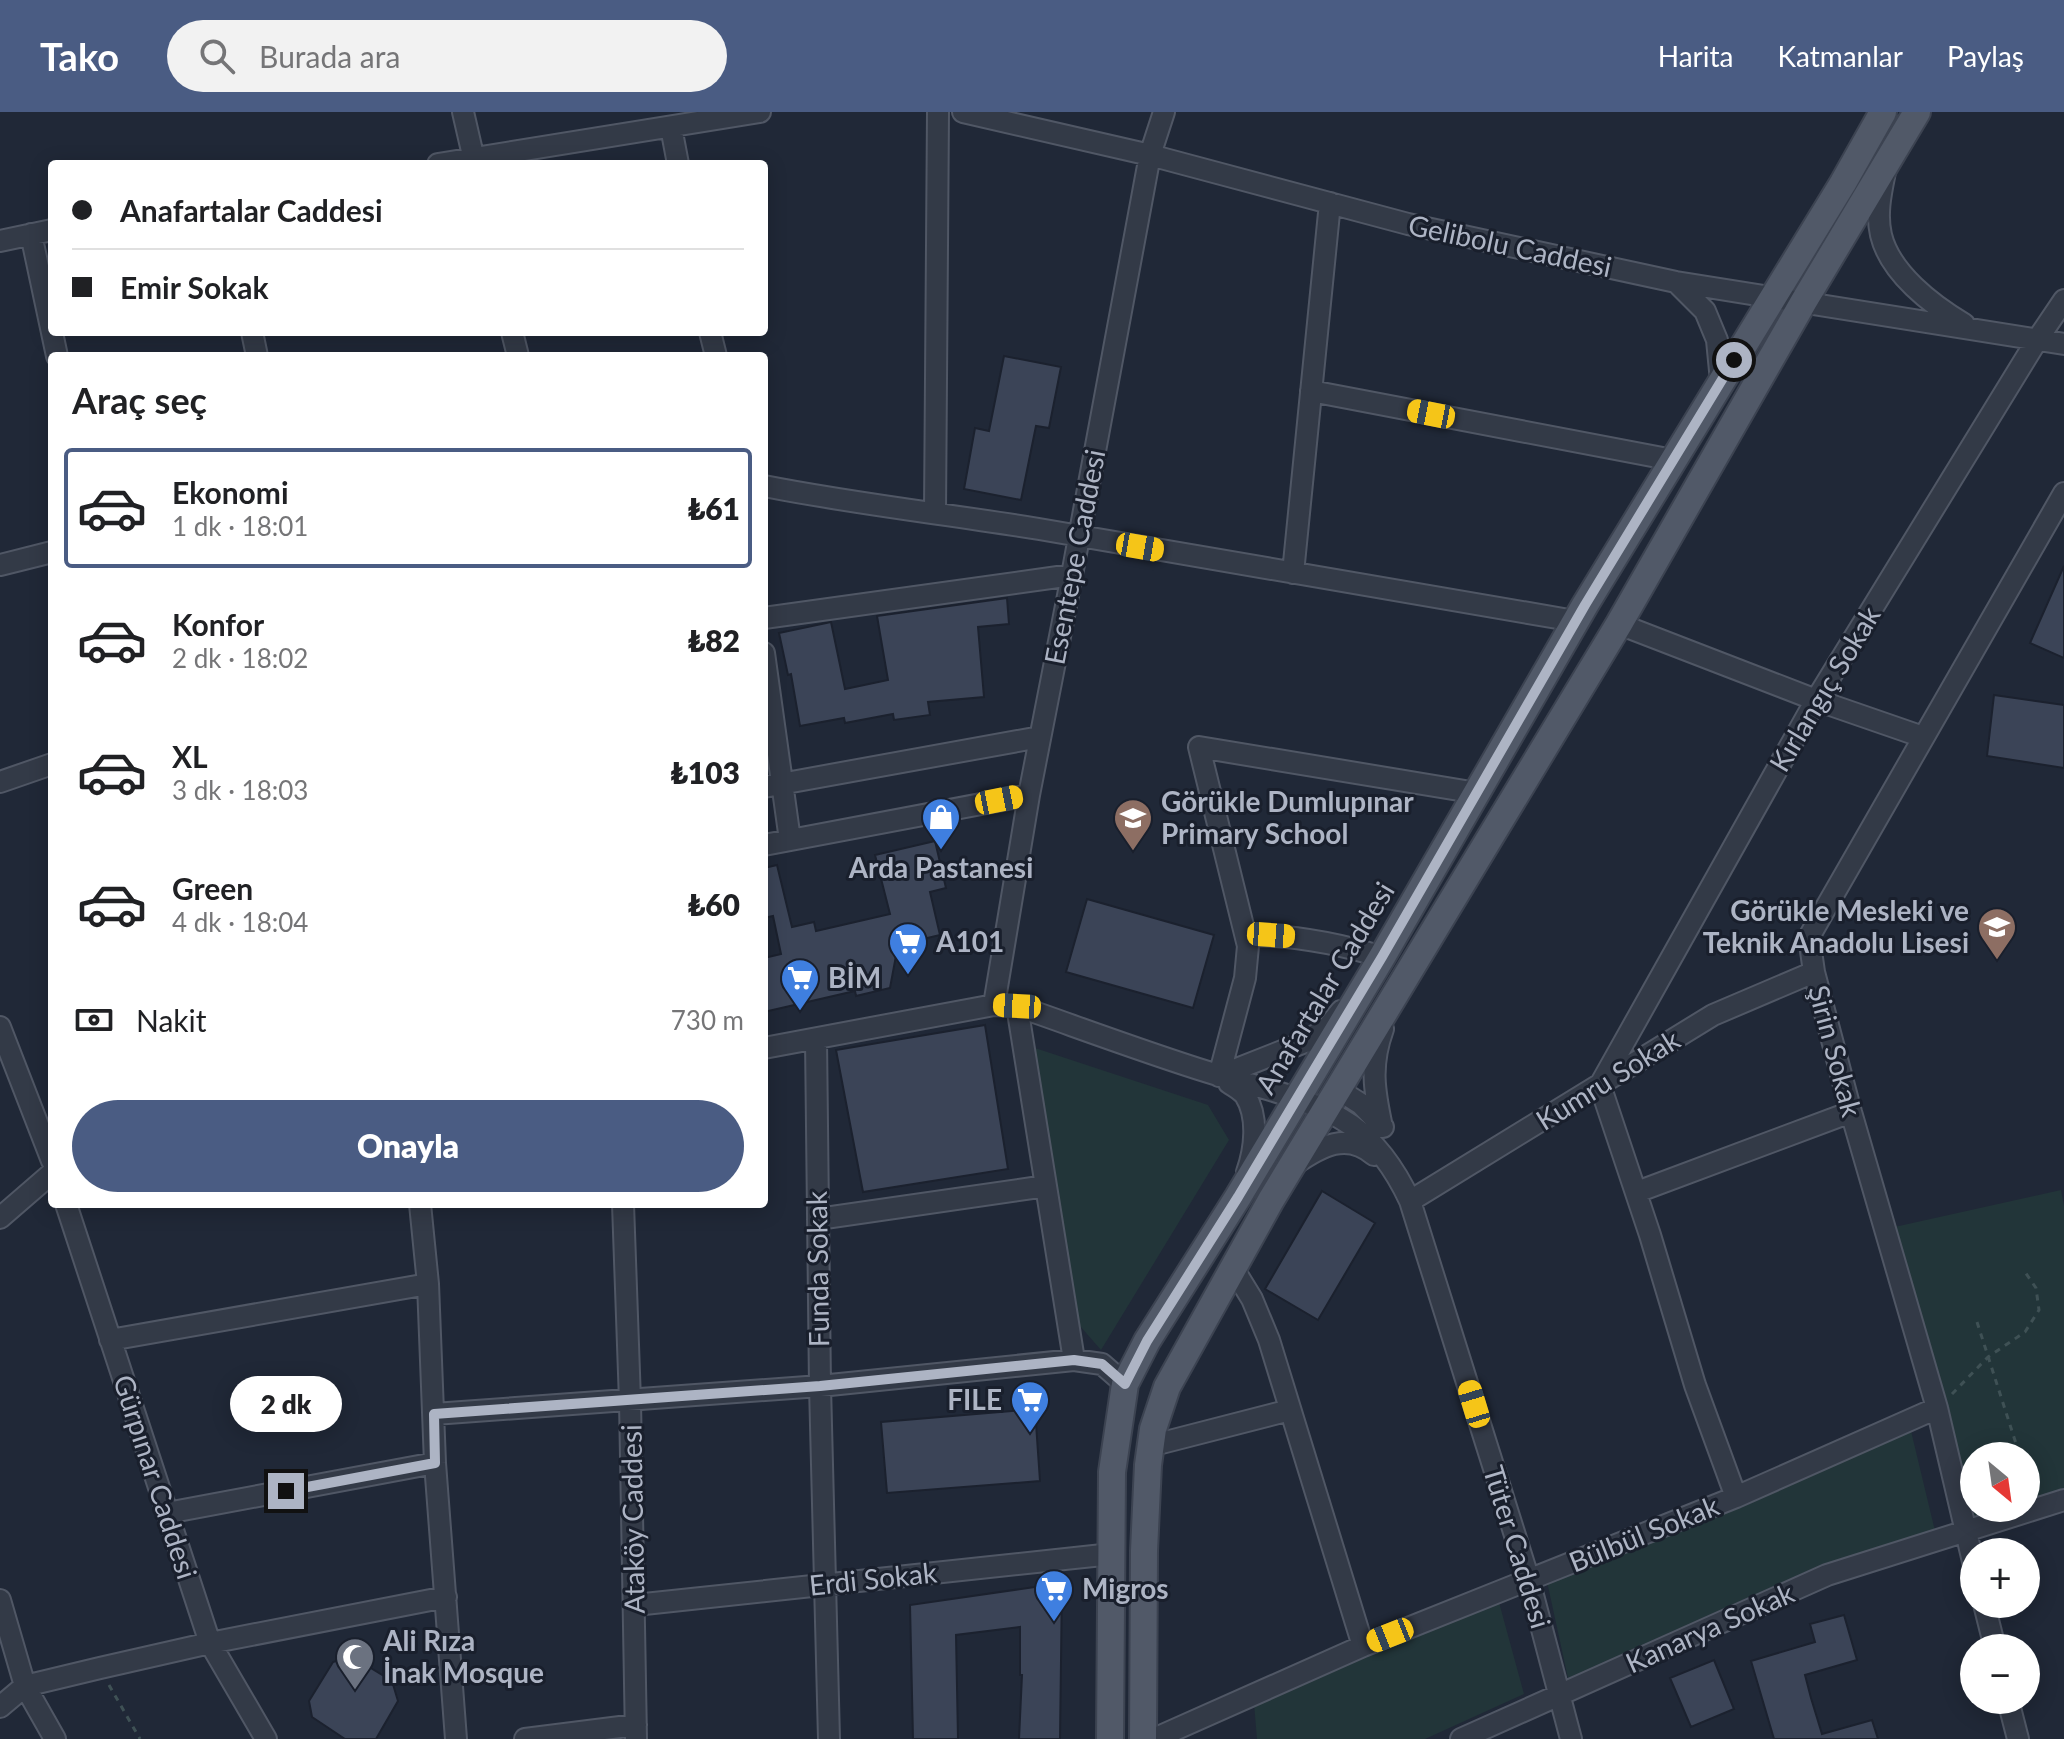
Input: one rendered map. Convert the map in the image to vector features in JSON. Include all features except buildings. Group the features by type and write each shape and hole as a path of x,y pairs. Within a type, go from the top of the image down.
{"main road":[{"name":"Anafartalar Caddesi","path":"1110,1739 1112,1472 1125,1384 1147,1341 1238,1197 1382,957 1575,621 1843,183 1883,112"},
{"path":"1143,1739 1144,1551 1148,1465 1153,1429 1167,1387 1292,1167 1619,624 1804,301 1917,112"}],"street":[{"path":"463,112 474,160"},
{"path":"480,160 719,116 760,112"},
{"path":"935,512 938,112"},
{"name":"Gelibolu Caddesi","path":"963,112 1150,155 1408,224 1676,282 2064,344"},
{"name":"Esentepe Caddesi","path":"994,1005 1029,795 1150,155 1164,112"},
{"path":"671,127 677,160"},
{"path":"1886,164 1879,206 1881,235 1891,258 1913,287 1942,311 1975,330"},
{"path":"1293,573 1330,203"},
{"path":"0,241 48,231"},
{"path":"31,234 48,314"},
{"path":"1676,282 1705,311 1717,340 1721,381"},
{"name":"Kırlangıç Sokak","path":"1600,1085 1816,700 2064,300"},
{"path":"1311,391 1673,460"},
{"path":"768,487 935,512 1575,621"},
{"name":"Şirin Sokak","path":"1967,1538 1937,1408 1851,1112 1814,972 1809,937 2064,493"},
{"path":"0,565 48,553"},
{"path":"768,617 1072,575"},
{"path":"1619,624 1816,700 1923,737"},
{"path":"768,712 773,785 790,840"},
{"path":"773,785 1040,737"},
{"path":"1219,1076 1247,968 1248,946 1199,747 1477,793"},
{"path":"0,782 48,765"},
{"path":"768,844 1029,795"},
{"path":"1219,1076 1305,1042 1328,1027 1382,957 1318,940 1246,935"},
{"name":"Kumru Sokak","path":"1410,1201 1713,1015 1814,972"},
{"path":"1382,1127 1376,1098 1375,1049 1394,999"},
{"path":"768,1047 994,1005 1017,1006 1219,1076 1297,1099 1361,1104 1382,1127 1395,1150 1400,1180"},
{"path":"1017,1006 1074,1360"},
{"path":"0,1027 48,1151"},
{"name":"Funda Sokak","path":"816,1039 820,1386 829,1739"},
{"path":"1219,1076 1244,1093 1251,1111 1254,1137 1251,1159 1238,1197"},
{"name":"Bülbül Sokak","path":"1600,1085 1637,1192 1695,1385 1736,1497"},
{"name":"Tüter Caddesi","path":"1333,1100 1352,1126 1380,1151 1410,1201 1529,1580 1571,1739"},
{"path":"1637,1192 1851,1112"},
{"path":"1292,1167 1330,1144 1349,1142 1366,1148 1400,1180"},
{"path":"0,1218 48,1176"},
{"path":"818,1219 1046,1186"},
{"name":"Gürpınar Caddesi","path":"67,1208 210,1643 266,1739"},
{"path":"420,1208 428,1284 435,1463 456,1739"},
{"name":"Ataköy Caddesi","path":"623,1208 636,1732"},
{"path":"1233,1268 1252,1299 1269,1340 1363,1646"},
{"path":"110,1340 428,1284"},
{"path":"434,1414 820,1386 1074,1360 1102,1364 1125,1384"},
{"name":"Bülbül Sokak","path":"1154,1739 1363,1646 1736,1497 1937,1408"},
{"path":"1150,1446 1290,1410"},
{"path":"167,1513 435,1463"},
{"name":"Kanarya Sokak","path":"1461,1739 1827,1575 2064,1500"},
{"name":"Erdi Sokak","path":"635,1605 1112,1554"},
{"path":"0,1707 25,1686 210,1643 446,1597"},
{"path":"0,1600 25,1686 55,1739"},
{"path":"2012,1714 2018,1739"},
{"path":"525,1739 636,1732"}],"path":[{"path":"1937,1408 1988,1357 2025,1332 2039,1310 2036,1288 2023,1269"},
{"path":"1977,1322 2015,1442"},
{"path":"100,1668 140,1739"}],"green space":[{"path":"1035,1048 1208,1105 1229,1140 1101,1350 1073,1318"},
{"path":"2061,1190 2064,1206 2064,1491 2040,1499 2040,1442 1960,1442 1960,1461 1949,1408 1890,1228"},
{"path":"1911,1431 1935,1531 1823,1564 1568,1678 1546,1577 1740,1508"},
{"path":"1497,1595 1524,1694 1425,1739 1257,1739 1254,1703"}],"place":[{"name":"Arda Pastanesi","path":"941,851"},
{"name":"Görükle Dumlupınar Primary School","path":"1133,852"},
{"name":"Görükle Mesleki ve Teknik Anadolu Lisesi","path":"1997,961"},
{"name":"A101","path":"908,976"},
{"name":"BİM","path":"800,1012"},
{"name":"FILE","path":"1030,1434"},
{"name":"Migros","path":"1054,1623"},
{"name":"Ali Rıza İnak Mosque","path":"355,1691"}],"route":[{"path":"286,1491 435,1463 434,1414 820,1386 1074,1360 1102,1364 1125,1384 1147,1341 1238,1197 1382,957 1585,605 1734,360"}]}
